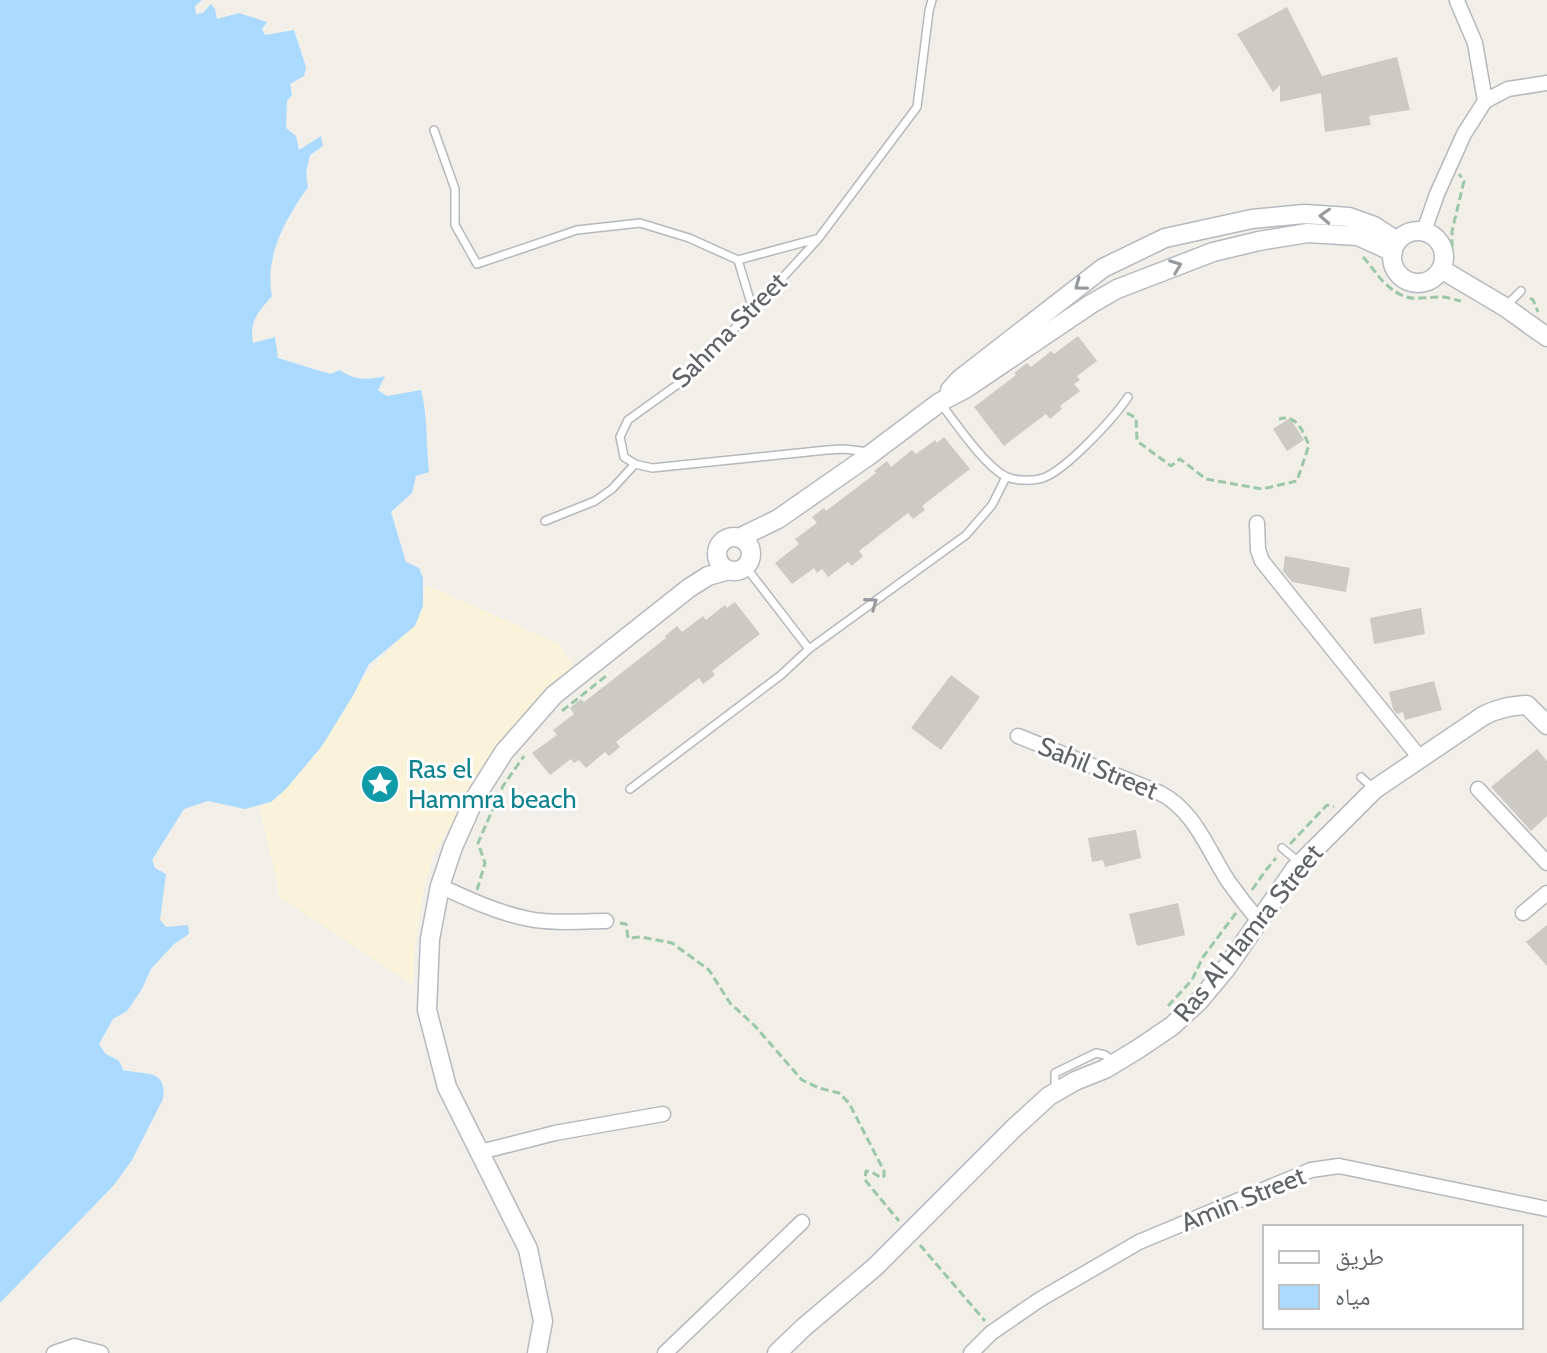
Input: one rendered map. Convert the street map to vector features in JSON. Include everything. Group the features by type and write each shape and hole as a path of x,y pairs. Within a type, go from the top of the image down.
{"street":[{"path":"1457,1 1475,43 1485,101"},
{"path":"1424,231 1464,134 1485,101 1508,89 1547,83"},
{"path":"940,402 960,379 1103,268 1165,238 1252,219 1304,214 1349,217 1374,226 1395,247"},
{"path":"1424,231 1435,236 1445,258 1434,277 1425,282 1414,282 1397,272 1393,262 1395,247 1409,232 1424,231"},
{"path":"537,1353 543,1321 528,1249 447,1087 427,1010 430,939 440,886 475,798 504,752 554,695 689,588 741,556 778,519 940,402 965,389 1117,289 1213,252 1308,233 1358,236 1395,247"},
{"path":"1441,269 1545,334"},
{"path":"1257,523 1258,550 1262,561 1420,758"},
{"path":"689,588 728,538 741,556"},
{"path":"717,551 719,562 741,556"},
{"name":"Ras Al Hamra Street","path":"777,1353 875,1267 1014,1128 1055,1093 1138,1049 1172,1026 1199,1001 1301,864 1353,811 1368,783 1420,758 1483,716 1508,706 1527,705 1547,725"},
{"name":"Sahil Street","path":"1018,736 1171,798 1188,817 1229,882 1259,921"},
{"path":"1478,789 1547,863"},
{"path":"440,886 473,901 528,919 606,921"},
{"path":"1523,913 1547,893"},
{"path":"480,1152 555,1133 663,1114"},
{"name":"Amin Street","path":"971,1353 991,1333 1039,1300 1139,1242 1311,1170 1339,1166 1547,1209"},
{"path":"665,1353 802,1222"},
{"path":"54,1353 74,1346 101,1353"}],"lane":[{"name":"Sahma Street","path":"635,464 624,457 620,437 628,420 681,382 753,310 818,239 917,107 932,0"},
{"path":"434,130 455,189 455,225 477,264 577,230 640,223 689,238 738,260 818,239"},
{"path":"738,260 753,310"},
{"path":"1505,307 1521,291"},
{"path":"940,402 973,446 1006,477 1024,480 1042,479 1057,471 1120,409 1128,397"},
{"path":"545,521 595,501 612,489 635,464 652,468 827,450 869,454"},
{"path":"630,789 781,675 809,649 966,535 992,505 1006,477"},
{"path":"741,556 809,649"},
{"path":"1283,849 1301,864"}],"path":[{"path":"1456,172 1464,181 1452,231 1452,257 1463,264"},
{"path":"1360,254 1385,284 1400,295 1419,300 1444,297 1467,302 1477,290"},
{"path":"1521,291 1533,300 1545,334"},
{"path":"1121,409 1136,418 1137,441 1171,466 1180,459 1206,479 1262,489 1297,481 1309,445 1295,420 1288,416 1279,419"},
{"path":"557,716 606,676"},
{"path":"473,901 485,863 478,843 503,786 528,750"},
{"path":"1168,1005 1192,980 1203,957 1283,849 1327,805 1353,811"},
{"path":"606,921 626,924 628,938 641,937 672,943 691,956 709,970 730,1003 754,1025 802,1080 839,1093 849,1103 884,1171 881,1178 866,1171 865,1180 988,1325"}],"sand":[{"name":"Ras el Hammra beach","path":"426,585 559,644 579,673 461,807 433,856 424,888 413,985 280,897 259,805 308,763 361,680 407,632 421,611"}],"water":[{"path":"0,0 202,0 195,6 196,14 203,13 211,4 217,19 239,13 267,22 262,29 265,35 294,30 306,67 304,76 290,84 292,95 287,101 286,128 296,136 299,150 321,136 323,146 310,155 306,172 308,187 292,211 274,252 270,281 272,296 256,317 252,329 253,343 275,337 278,358 330,374 340,370 361,379 385,376 378,390 387,396 421,390 429,472 416,476 412,493 391,512 406,562 419,568 423,578 423,606 415,626 369,664 322,746 286,789 271,802 245,809 208,801 184,809 152,860 155,868 166,874 160,920 166,927 188,925 189,934 174,944 151,969 127,1011 113,1019 99,1044 105,1053 118,1060 123,1070 158,1078 164,1089 163,1099 132,1160 114,1185 0,1303"}],"building":[{"path":"1287,7 1322,76 1397,57 1410,110 1369,116 1371,125 1325,132 1321,93 1280,102 1280,85 1273,92 1237,34"},
{"path":"1078,336 1097,361 1077,376 1080,380 1074,384 1080,391 1060,406 1062,409 1050,419 1046,414 1004,446 974,407 1027,363 1031,367"},
{"path":"1290,418 1304,440 1287,451 1273,429"},
{"path":"944,437 970,469 922,506 925,510 913,519 908,513 859,551 863,556 852,566 848,562 828,577 822,569 817,573 814,568 792,584 775,563 799,544 795,539 817,523 812,517 824,508 826,511 887,461 891,467 912,450 916,454"},
{"path":"1285,556 1350,568 1346,592 1292,582 1283,571"},
{"path":"735,602 760,634 712,671 715,675 703,684 699,678 616,742 620,747 609,756 605,752 586,768 579,760 574,763 571,759 550,775 532,753 557,735 553,730 574,714 570,708 581,699 584,702 677,626 682,632 703,616 706,620 725,605 727,608"},
{"path":"1421,608 1425,634 1374,644 1370,618"},
{"path":"951,675 980,697 941,750 911,728"},
{"path":"1434,681 1442,710 1405,720 1403,712 1397,714 1393,709 1389,692"},
{"path":"1537,749 1547,761 1547,816 1531,831 1491,787"},
{"path":"1136,830 1141,858 1105,867 1103,860 1092,862 1088,838"},
{"path":"1178,903 1185,935 1137,946 1129,914"},
{"path":"1547,925 1547,966 1526,942"}],"place":[{"name":"Ras el Hammra beach","path":"380,784"}]}
